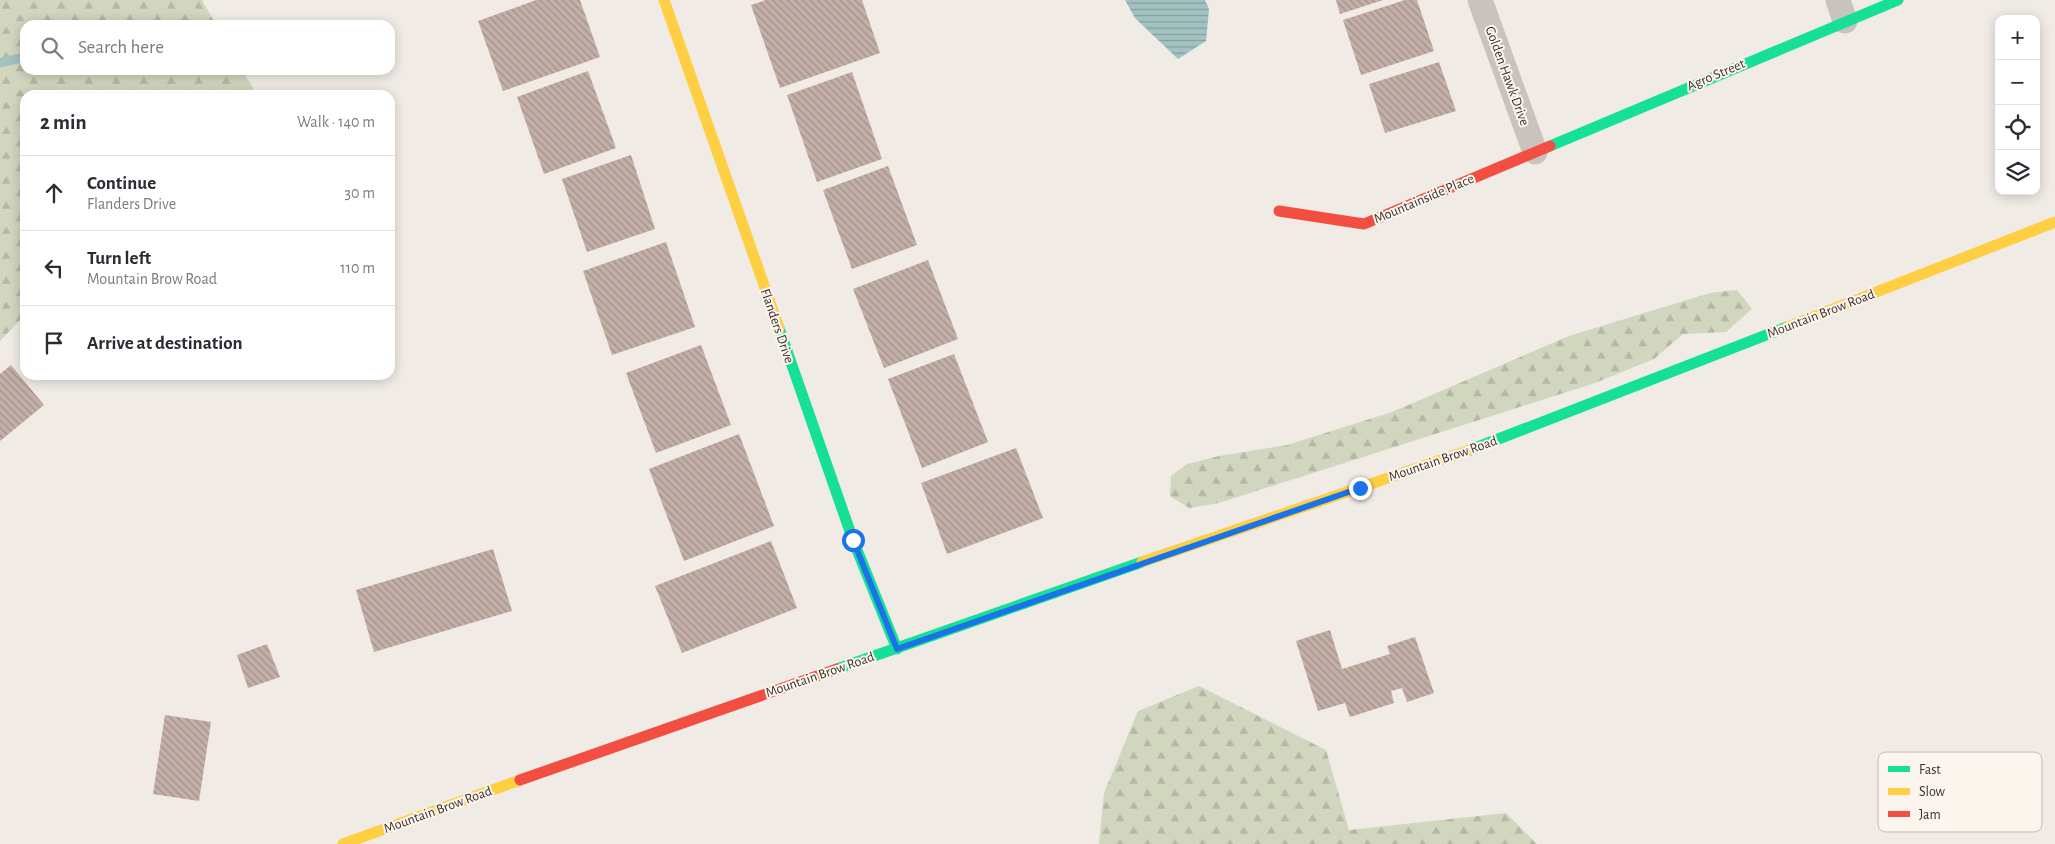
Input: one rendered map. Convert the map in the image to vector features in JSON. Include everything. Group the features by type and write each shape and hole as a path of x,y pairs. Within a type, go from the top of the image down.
{"street":[{"name":"Flanders Drive","path":"664,0 853,540 897,649"},
{"name":"Golden Hawk Drive","path":"1480,0 1535,152"},
{"name":"Agro Street","path":"1535,152 1842,10 1898,0"},
{"name":"Mountainside Place","path":"1279,211 1364,224 1535,152"},
{"name":"Mountain Brow Road","path":"343,844 598,752 1169,553 1489,444 2055,222"}],"green space":[{"path":"0,0 202,0 213,20 20,20 20,75 245,75 253,90 20,90 20,320 0,341"},
{"path":"1737,290 1752,309 1726,332 1683,334 1654,359 1595,383 1219,503 1189,508 1170,496 1171,476 1187,464 1219,456 1287,445 1392,412 1569,336 1710,293"},
{"path":"1199,686 1326,750 1349,830 1506,813 1537,844 1099,844 1104,793 1138,711"}],"water":[{"path":"1125,0 1205,0 1209,9 1206,41 1178,59 1135,18"}],"building":[{"path":"536,0 580,0 600,57 503,91 478,21"},
{"path":"766,0 862,0 880,53 780,88 751,5"},
{"path":"1336,0 1383,0 1340,14"},
{"path":"1405,0 1417,0 1434,51 1361,75 1343,20"},
{"path":"1439,62 1456,111 1385,133 1369,84"},
{"path":"588,71 616,148 544,174 517,97"},
{"path":"852,72 882,159 817,182 787,95"},
{"path":"631,155 655,229 587,252 562,179"},
{"path":"888,166 917,245 852,269 823,190"},
{"path":"666,242 695,327 612,355 583,271"},
{"path":"928,260 958,339 884,368 853,289"},
{"path":"701,345 731,425 656,453 626,373"},
{"path":"954,354 988,442 922,468 888,379"},
{"path":"11,365 20,376 20,380 23,380 44,405 0,441 0,374"},
{"path":"739,434 774,526 684,561 649,469"},
{"path":"1016,448 1043,518 947,554 921,483"},
{"path":"771,541 797,608 682,653 655,586"},
{"path":"493,549 512,611 374,652 356,590"},
{"path":"1330,630 1342,669 1390,654 1387,646 1415,637 1434,693 1407,702 1402,688 1391,691 1394,703 1350,717 1345,703 1318,711 1296,641"},
{"path":"267,644 280,677 248,688 237,655"},
{"path":"165,715 211,722 199,801 153,794"}],"waterway":[{"path":"0,63 20,58"}],"traffic: fast":[{"path":"1550,146 1898,0"},
{"path":"1470,450 1787,327"},
{"path":"779,328 853,540 897,649"},
{"path":"837,669 1142,562"}],"traffic: slow":[{"path":"664,0 779,328"},
{"path":"1787,327 2055,222"},
{"path":"1142,562 1470,450"},
{"path":"343,844 520,780"}],"traffic: jam":[{"path":"1279,211 1364,224 1550,146"},
{"path":"520,780 837,669"}],"route":[{"path":"853,540 897,649 1360,488"}]}
